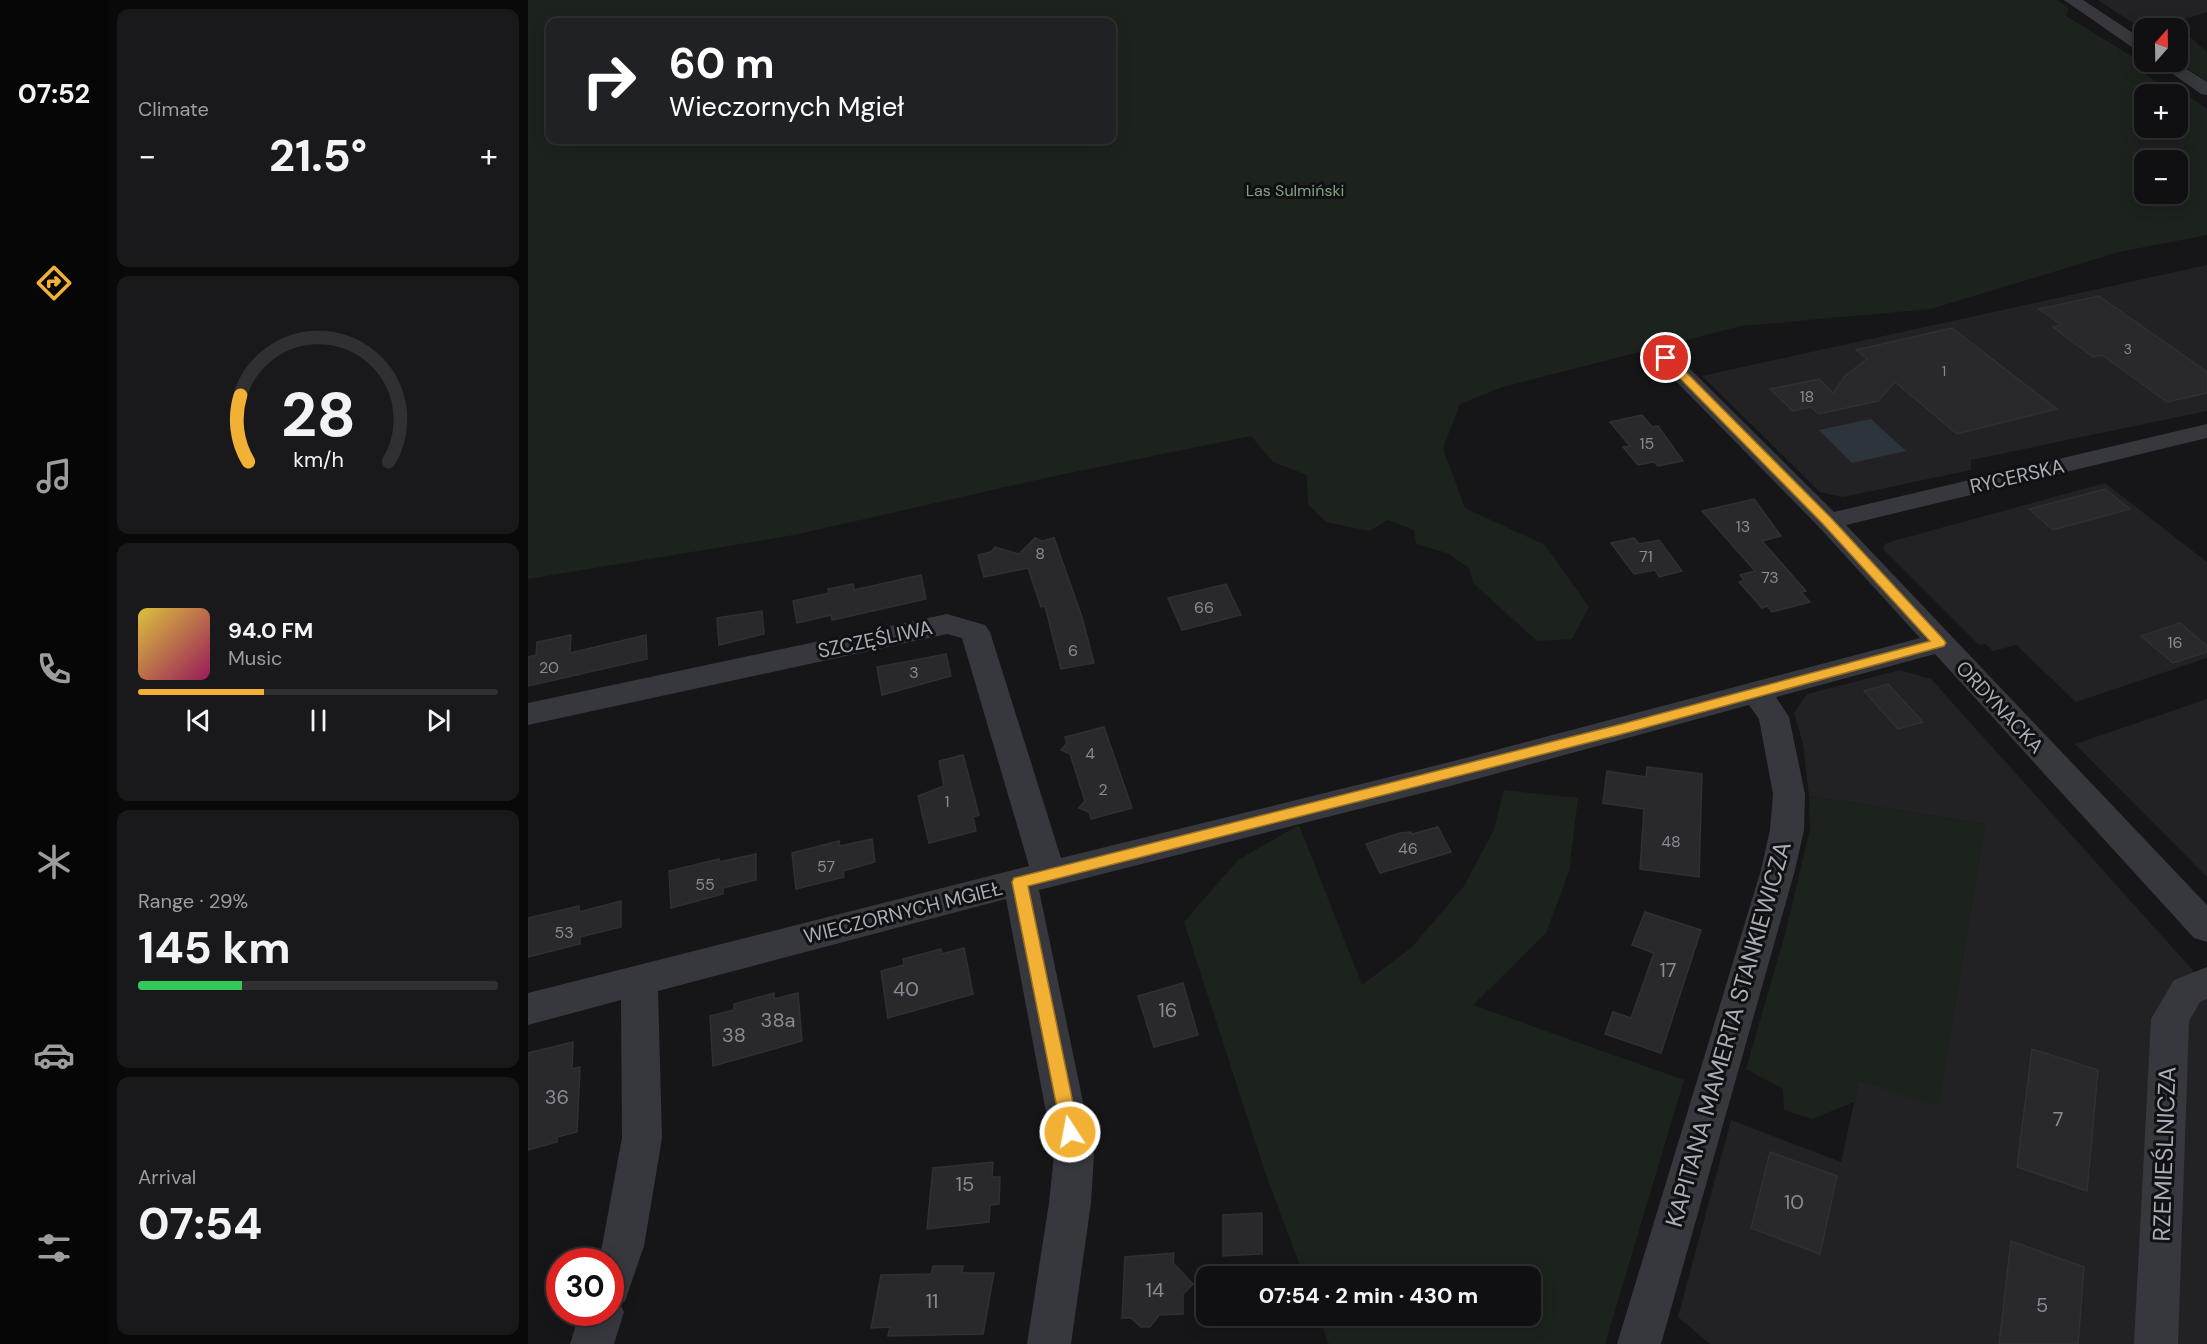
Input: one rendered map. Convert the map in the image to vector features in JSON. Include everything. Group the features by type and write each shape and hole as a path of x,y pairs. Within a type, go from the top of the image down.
{"street":[{"path":"2072,0 2134,41"},
{"path":"2179,72 2207,90"},
{"name":"ORDYNACKA","path":"1666,358 1828,521 2207,928"},
{"name":"RYCERSKA","path":"1828,521 2207,431"},
{"name":"SZCZĘŚLIWA","path":"528,714 947,624 975,632 1034,878"},
{"name":"WIECZORNYCH MGIEŁ","path":"528,1009 1034,878 1477,767 1940,643"},
{"name":"KAPITANA MAMERTA STANKIEWICZA","path":"1639,1344 1778,870 1787,830 1789,794 1774,717 1756,692"},
{"path":"1034,878 1074,1155 1070,1203 1049,1344"},
{"path":"622,1248 642,1138 639,979"},
{"name":"RZEMIEŚLNICZA","path":"2156,1344 2170,1019 2187,991 2207,982"},
{"path":"592,1344 598,1326"}],"shaded area":[{"path":"2098,0 2207,0 2207,12 2188,18 2134,18 2134,24"},
{"path":"2207,265 2207,411 1971,460 1971,470 1843,497 1820,492 1702,376"},
{"path":"1871,419 1906,451 1852,463 1819,430"},
{"path":"2105,483 2207,562 2207,658 2076,702 2016,645 1993,651 1986,644 1979,645 1883,549 1885,544 1893,541"},
{"path":"1900,670 1931,679 2207,986 2207,1344 1710,1344 1678,1317 1731,1120 1841,1162 1859,1080 1938,1106 1985,824 1809,796 1803,744 1794,713 1807,694"},
{"path":"2207,699 2207,877 2075,744"}],"green space":[{"name":"Las Sulmiński","path":"528,0 2057,0 2069,8 2066,16 2134,58 2134,72 2150,72 2144,73 2160,84 2134,84 2134,138 2188,138 2188,96 2207,109 2207,235 2119,252 1931,309 1741,326 1503,387 1460,404 1443,448 1465,508 1545,545 1589,607 1572,639 1537,641 1473,583 1469,568 1447,553 1416,544 1414,530 1388,520 1369,531 1326,522 1308,504 1307,475 1273,462 1251,436 1050,477 794,535 528,579"},
{"path":"2188,37 2207,52 2207,81 2188,69"},
{"path":"1504,790 1578,798 1569,872 1546,933 1473,1005 1684,1080 1605,1344 1329,1344 1322,1326 1541,1326 1541,1266 1300,1266 1266,1175 1184,922 1238,860 1299,825 1362,985 1412,947 1464,886 1494,830"},
{"path":"1809,796 1985,824 1938,1107 1859,1080 1854,1102 1812,1119 1784,1110 1783,1089 1746,1069 1785,934 1810,829"}],"building":[{"path":"2099,296 2207,372 2207,393 2167,402 2102,355 2093,357 2053,327 2061,325 2039,309"},
{"path":"1952,328 2057,409 1957,434 1895,382 1878,401 1819,414 1811,407 1793,411 1770,389 1819,379 1833,393 1845,376 1867,359 1856,350"},
{"path":"1642,415 1652,427 1658,426 1683,461 1658,466 1654,462 1638,465 1623,447 1630,446 1610,422"},
{"path":"2105,489 2130,509 2053,530 2029,509"},
{"path":"1754,499 1781,536 1762,541 1806,591 1801,592 1810,602 1772,612 1767,606 1762,608 1739,582 1744,580 1740,575 1755,571 1702,511"},
{"path":"1035,538 1042,541 1054,538 1082,617 1094,663 1061,669 1045,606 1041,607 1028,568 984,577 978,555 991,552 995,547 1019,554"},
{"path":"1634,538 1639,544 1659,540 1682,571 1659,577 1655,570 1634,574 1611,543"},
{"path":"921,575 926,599 832,620 831,615 797,623 793,601 829,593 828,589 853,584 854,590"},
{"path":"1226,584 1241,615 1182,630 1168,598"},
{"path":"762,611 764,634 719,645 717,618"},
{"path":"2180,623 2207,646 2207,652 2173,663 2141,636"},
{"path":"571,635 570,653 646,635 647,659 528,686 528,657 536,655 537,642"},
{"path":"946,654 951,676 882,695 877,667"},
{"path":"1888,684 1923,722 1898,729 1864,691"},
{"path":"1104,727 1132,808 1091,819 1089,812 1079,808 1085,801 1070,754 1061,750 1067,743 1065,737"},
{"path":"963,755 979,815 973,817 976,831 929,843 918,796 944,786 939,761"},
{"path":"1647,767 1702,774 1699,877 1640,869 1644,809 1603,803 1607,771 1646,777"},
{"path":"1438,827 1451,852 1380,873 1366,844 1400,833 1411,832 1412,834"},
{"path":"872,839 875,862 843,871 844,877 796,889 792,853 839,841 840,846"},
{"path":"756,854 756,880 723,888 723,894 671,908 669,871 719,859 719,862"},
{"path":"621,901 621,927 580,937 580,944 528,957 528,918 579,906 579,912"},
{"path":"1645,912 1701,930 1661,1053 1605,1034 1613,1012 1631,1018 1654,953 1632,945"},
{"path":"964,948 973,994 888,1018 881,971 904,965 903,959 941,949 942,954"},
{"path":"1183,983 1198,1035 1154,1047 1138,996"},
{"path":"774,993 774,999 798,993 802,1041 713,1066 710,1016 734,1010 734,1004"},
{"path":"573,1042 572,1069 580,1067 577,1132 557,1137 557,1142 528,1150 528,1053"},
{"path":"2032,1049 2098,1070 2087,1191 2017,1167"},
{"path":"1770,1152 1837,1176 1820,1254 1751,1228"},
{"path":"993,1162 992,1177 1000,1177 999,1204 990,1205 989,1222 927,1229 933,1168"},
{"path":"1262,1213 1262,1254 1223,1256 1223,1215"},
{"path":"2011,1241 2084,1267 2078,1344 1999,1344"},
{"path":"1174,1253 1173,1263 1193,1284 1183,1294 1183,1314 1159,1315 1150,1327 1141,1327 1131,1318 1122,1318 1125,1257"},
{"path":"933,1266 963,1266 962,1273 994,1273 983,1334 888,1336 890,1327 871,1328 881,1275 931,1274"}],"route":[{"path":"1070,1132 1020,882 1622,729 1940,643 1828,521 1666,358"}]}
